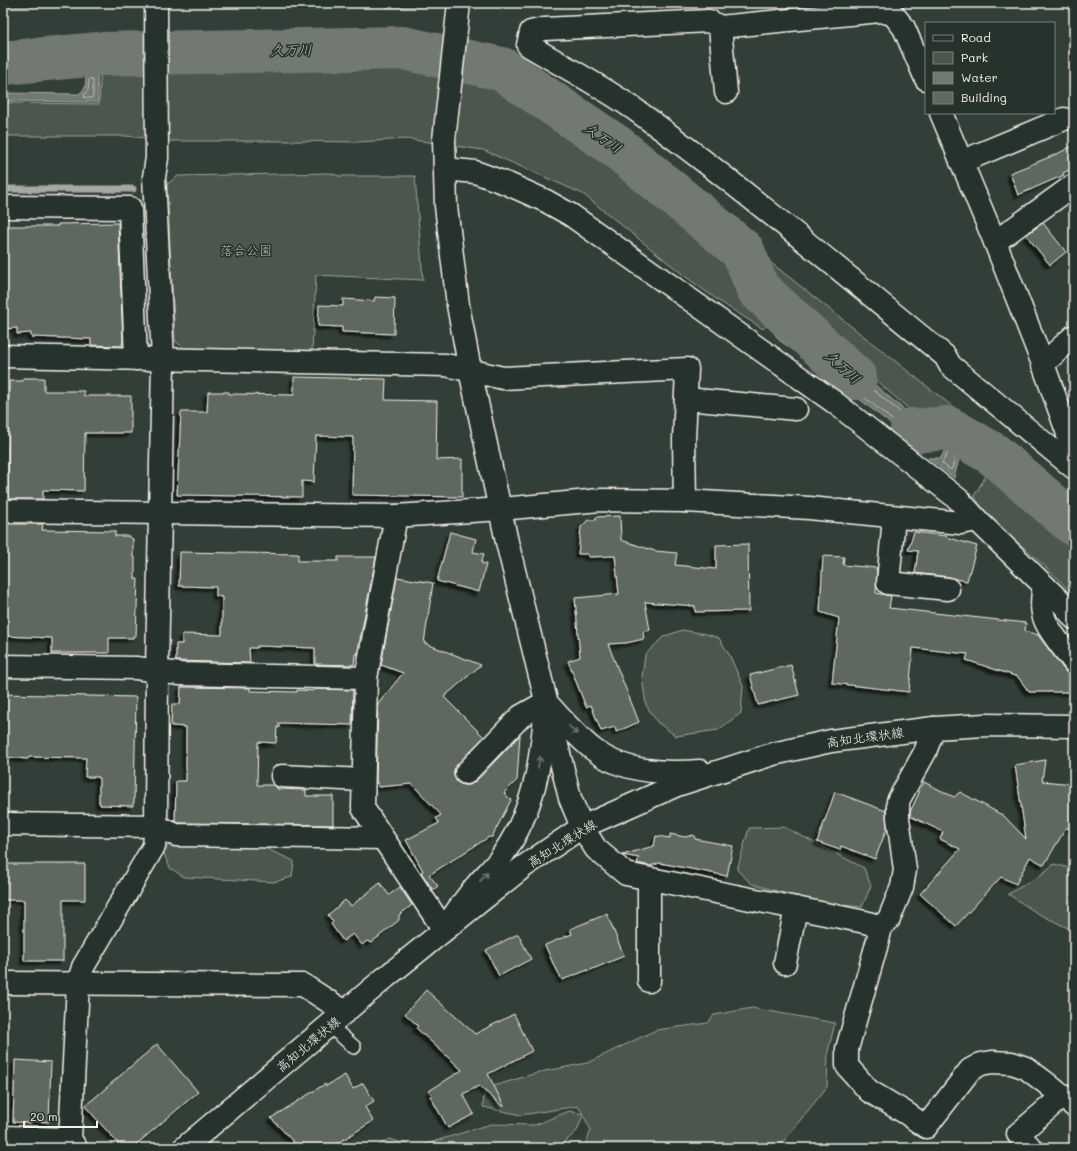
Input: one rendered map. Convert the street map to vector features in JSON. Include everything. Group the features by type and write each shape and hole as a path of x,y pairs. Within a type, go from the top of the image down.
{"street":[{"path":"3,1137 73,1144 78,984 84,967 154,846 156,826 157,670 163,359 154,177 157,158 156,3"},
{"path":"459,3 444,140 446,206 458,305 470,370 507,542 570,798 582,827 596,849 626,874 865,922 881,927"},
{"path":"925,77 904,28 900,8 880,11 799,8 720,27 709,21 544,29 531,32 528,45 600,86 636,110 676,140 770,213 945,356 950,365 1074,468"},
{"path":"720,27 726,92"},
{"path":"941,114 960,162 995,242 1043,364 1067,431 1074,465"},
{"path":"960,162 1064,118"},
{"path":"445,166 475,172 508,184 546,201 571,215 834,402 958,499 977,520 1062,603 1074,618"},
{"path":"995,242 1074,185"},
{"path":"3,207 130,208 136,359"},
{"path":"1043,364 1074,336"},
{"path":"3,356 446,365 503,378 687,369 684,440 685,501"},
{"path":"686,399 796,409"},
{"path":"3,510 160,514 396,516 501,509 600,500 685,501 809,508 961,523 977,520"},
{"path":"396,516 366,678 363,808 444,930 465,900 501,857 520,826 528,809 539,766 543,742 546,702"},
{"path":"894,516 888,583 948,589"},
{"path":"1044,586 1042,596 1045,620 1059,643 1074,662"},
{"path":"3,666 136,668 180,674 366,678"},
{"path":"546,702 572,730 595,751 616,762 651,771 686,772 725,769"},
{"path":"466,773 521,716 546,702"},
{"name":"高知北環状線","path":"184,1148 386,977 444,930 523,867 582,827 677,786 725,769 773,754 831,741 934,728 985,725 1074,726"},
{"path":"934,728 925,752 898,801 898,818 905,870 902,887 889,920 881,927 847,1048 847,1066 869,1091 926,1127 970,1070 981,1064 992,1062 1012,1063 1026,1068 1068,1101 1018,1134 1031,1148"},
{"path":"282,776 363,780"},
{"path":"3,824 156,826 176,835 382,838"},
{"path":"649,879 650,981"},
{"path":"786,963 796,908"},
{"path":"3,983 302,985 337,1019"}],"lane":[{"path":"337,1019 354,1047"}],"green space":[{"path":"3,3 201,3 3,7"},
{"path":"385,52 419,58 509,81 725,247 746,280 774,309 803,334 783,336 767,325 763,329 719,301 686,277 583,194 483,150 407,139 358,142 172,141 126,136 3,136 3,103 99,104 101,61 372,61"},
{"name":"落合公園","path":"330,173 339,176 415,176 423,280 316,275 312,352 184,348 175,341 167,184 178,176"},
{"path":"741,239 972,422 972,427 950,410 925,423 825,336 813,333 765,284 753,255"},
{"path":"988,472 998,473 1074,535 1074,595 999,525 974,496"},
{"path":"682,630 719,638 730,656 743,686 741,713 718,730 676,736 657,722 646,705 642,677 645,655 663,637"},
{"path":"784,827 864,868 871,886 862,907 831,904 802,898 752,884 737,870 749,828"},
{"path":"191,842 258,845 294,861 292,877 274,882 184,877 170,868 164,854 169,844"},
{"path":"1054,864 1066,867 1074,876 1074,931 1037,913 1008,894 1038,877"},
{"path":"752,1008 835,1023 828,1051 827,1087 778,1148 584,1148 591,1130 583,1115 577,1131 558,1148 375,1148 389,1139 416,1147 491,1124 535,1125 569,1111 583,1114 578,1106 521,1115 483,1107 484,1089 540,1072 587,1063 656,1030 708,1023 714,1015"}],"water":[{"path":"388,3 459,3 417,7 385,7"},
{"path":"97,61 98,102 3,101 3,93 79,94 85,88 87,66"},
{"path":"774,333 791,339 798,337 822,338 920,423 936,421 944,409 977,429 961,452 954,478 928,458 941,458 946,447 926,439 918,446 847,389 779,340"},
{"path":"998,445 1074,509 1074,537 987,467"}],"building":[{"path":"1074,145 1074,168 1063,173 1064,175 1018,195 1010,173 1057,154"},
{"path":"118,223 122,346 91,345 91,339 31,337 31,333 17,334 17,328 5,329 3,226 58,226 58,224"},
{"path":"1043,223 1066,252 1050,265 1026,235"},
{"path":"375,297 395,298 394,334 342,332 342,327 318,326 319,305 343,306 343,299 374,301"},
{"path":"294,377 386,379 385,400 437,401 436,460 462,459 462,497 352,495 353,437 316,436 314,482 302,481 302,497 177,495 181,412 207,412 208,392 229,392 229,394 294,395"},
{"path":"23,378 44,378 44,391 84,391 84,396 131,396 131,433 85,433 84,491 43,490 43,499 8,499 9,381 23,381"},
{"path":"620,516 621,540 655,551 677,553 675,565 716,569 716,545 748,544 749,611 695,612 695,606 645,602 650,630 643,632 644,639 626,643 608,644 639,722 616,732 615,727 601,731 591,705 586,707 568,661 580,657 575,598 619,594 615,556 588,557 588,554 578,554 581,527 588,520 596,520 596,517"},
{"path":"5,524 43,524 42,530 115,531 115,536 129,536 133,539 135,579 138,579 136,636 133,636 133,638 109,638 109,653 52,653 52,638 3,636"},
{"path":"450,532 476,539 473,552 484,554 481,563 486,564 479,592 437,581"},
{"path":"914,532 947,536 946,537 977,546 967,581 949,577 915,573 918,551 908,550"},
{"path":"180,552 298,554 298,561 338,561 338,557 376,557 357,655 355,654 354,665 315,664 315,648 257,646 257,648 249,648 250,663 176,661 176,644 182,644 182,634 222,635 222,597 216,596 216,587 179,586"},
{"path":"823,556 844,557 843,565 877,568 876,593 891,596 889,608 1026,623 1025,631 1038,635 1074,683 1074,692 1029,692 1018,677 966,660 968,654 913,648 909,692 832,683 839,618 820,612"},
{"path":"397,577 433,583 424,643 481,665 444,697 484,737 454,770 454,776 457,782 463,785 470,785 475,782 520,735 517,780 504,793 511,800 492,837 489,837 429,875 438,886 433,890 421,872 423,871 406,840 439,823 436,818 441,815 412,784 378,787 378,783 376,783 378,704 403,673 381,665"},
{"path":"791,665 799,695 758,705 750,675"},
{"path":"181,687 250,688 250,691 297,692 297,690 314,691 314,689 353,690 352,725 279,723 279,728 277,727 276,743 258,742 257,785 274,785 277,789 306,790 306,796 333,796 333,825 179,823 175,821 176,781 186,781 186,727 171,726 172,704 180,704"},
{"path":"3,694 136,697 133,806 100,805 99,777 85,777 86,758 29,757 28,759 3,757"},
{"path":"1045,760 1042,781 1074,784 1074,829 1066,828 1044,865 1030,857 1016,884 1001,877 956,926 920,894 960,849 940,839 943,832 910,816 910,812 924,782 954,797 960,792 1004,816 1026,839 1015,765"},
{"path":"835,792 886,811 887,828 875,859 841,846 840,850 817,842"},
{"path":"670,834 685,837 694,835 695,839 733,846 727,876 660,863 650,866 637,863 639,858 622,855 654,846 656,836 670,838"},
{"path":"3,864 85,864 85,900 63,900 63,961 24,961 24,900 3,900"},
{"path":"380,883 389,895 400,887 412,905 399,915 399,920 371,943 367,941 362,945 353,934 343,941 331,924 333,922 328,915 345,900 351,906"},
{"path":"607,914 624,956 562,980 545,945 572,934 570,929"},
{"path":"518,934 531,959 499,976 486,950"},
{"path":"426,990 475,1034 514,1014 532,1051 488,1074 504,1106 503,1107 479,1086 463,1094 474,1114 448,1128 430,1096 432,1095 429,1091 462,1070 416,1028 418,1026 405,1014"},
{"path":"157,1044 198,1092 132,1148 122,1148 85,1106"},
{"path":"15,1060 51,1062 49,1122 13,1122"},
{"path":"345,1075 353,1089 363,1083 374,1101 365,1107 373,1121 330,1148 299,1148 271,1118 325,1084 326,1086"}],"waterway":[{"name":"久万川","path":"3,63 99,54 403,48 502,69 617,147 743,251 758,289 855,378"},
{"path":"3,189 133,189"},
{"name":"久万川","path":"912,430 948,428 993,454 1074,524"}]}
